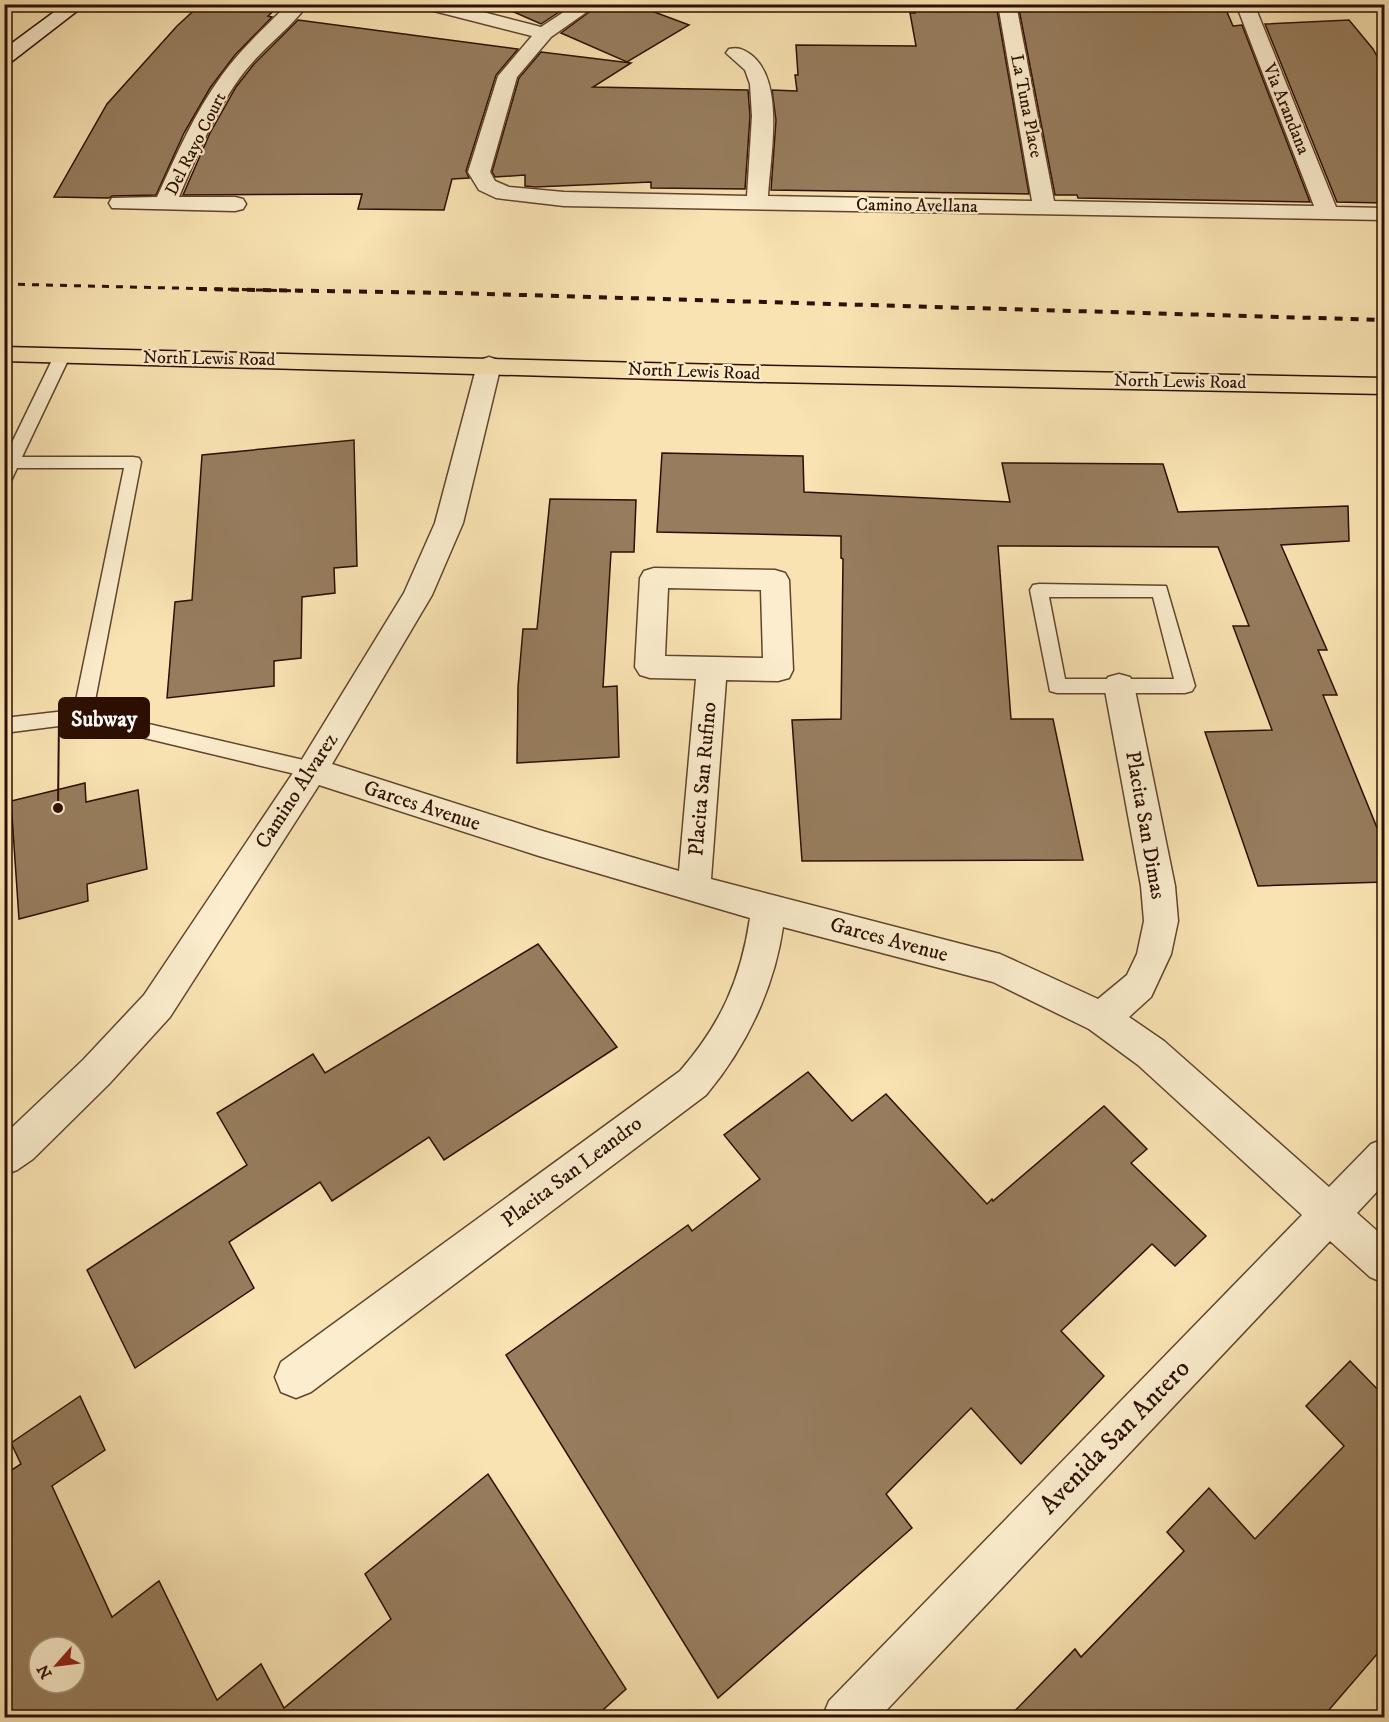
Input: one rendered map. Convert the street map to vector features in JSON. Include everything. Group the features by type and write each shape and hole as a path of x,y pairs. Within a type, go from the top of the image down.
{"main road":[{"name":"North Lewis Road","path":"4,354 768,374 1384,386"}],"street":[{"path":"4,58 77,4"},
{"name":"Del Rayo Court","path":"165,203 196,134 231,77 299,4"},
{"path":"428,4 544,33 589,4"},
{"name":"La Tuna Place","path":"1006,4 1044,208"},
{"name":"Via Arandana","path":"1245,4 1328,213"},
{"name":"Camino Avellana","path":"544,33 508,76 479,172 487,184 504,193 564,199 1384,214"},
{"path":"736,53 752,64 763,94 757,202"},
{"name":"Del Rayo Court","path":"120,203 235,204"},
{"name":"Camino Alvarez","path":"4,1157 20,1146 96,1072 157,1006 312,770 418,596 450,523 489,365"},
{"path":"654,578 775,580 778,670 712,668 650,667 654,578"},
{"name":"Placita San Rufino","path":"694,889 712,668"},
{"name":"Placita San Dimas","path":"1102,1018 1139,986 1154,954 1161,921 1158,886 1119,685"},
{"name":"Garces Avenue","path":"312,770 539,843 694,889 1000,969 1102,1018 1150,1053 1384,1263"},
{"name":"Placita San Leandro","path":"296,1377 693,1083 730,1037 744,1009 764,948 770,909"},
{"name":"Avenida San Antero","path":"846,1718 1384,1157"}],"lane":[{"path":"62,356 8,471 133,462 82,716"},
{"path":"1039,590 1160,591 1185,686 1119,685 1057,686 1039,590"},
{"path":"4,726 82,716 312,770"}],"building":[{"path":"201,4 281,4 268,16 272,17 235,55 210,88 184,133 156,195 112,196 109,198 54,197 107,104 177,26"},
{"path":"496,4 571,4 541,24"},
{"path":"600,4 633,4 689,25 627,62 561,33"},
{"path":"914,4 996,4 1029,194 771,190 776,120 772,90 797,91 796,45 916,46 910,13 915,13"},
{"path":"1018,4 1224,5 1233,26 1242,25 1310,202 1078,198 1077,195 1055,195"},
{"path":"298,20 518,49 496,75 466,171 469,178 452,179 444,210 358,209 362,194 183,195 210,133 236,87 254,64"},
{"path":"1349,20 1373,49 1384,69 1384,203 1337,202 1265,24"},
{"path":"541,52 631,63 593,87 748,90 750,116 745,189 651,188 651,182 535,187 525,186 525,175 495,177 492,172 519,78"},
{"path":"354,440 357,566 334,568 335,593 302,597 301,658 274,661 274,686 167,698 175,602 192,600 202,455"},
{"path":"662,453 803,456 804,492 1010,502 1002,463 1163,464 1178,512 1348,506 1349,541 1281,545 1327,650 1318,650 1337,695 1323,695 1384,845 1384,882 1258,886 1205,732 1272,730 1233,626 1249,626 1218,547 998,546 1011,719 1053,719 1083,860 802,861 792,720 841,719 843,559 841,558 841,536 657,532"},
{"path":"550,499 636,500 634,552 611,552 603,687 617,686 619,757 517,763 518,687 523,629 537,629"},
{"path":"85,783 86,802 138,790 147,869 87,884 88,901 19,919 11,801"},
{"path":"538,944 617,1047 444,1160 429,1137 332,1201 320,1182 229,1242 254,1288 135,1368 87,1270 247,1165 217,1113 313,1054 325,1073"},
{"path":"808,1072 852,1121 886,1094 987,1204 1104,1106 1147,1149 1131,1163 1206,1236 1175,1266 1152,1244 1061,1331 1104,1376 1021,1464 971,1408 886,1494 912,1528 718,1698 506,1355 688,1225 692,1231 760,1179 724,1135"},
{"path":"1350,1361 1384,1396 1384,1646 1322,1718 1008,1718 1075,1649 1081,1657 1184,1551 1167,1532 1209,1488 1255,1539 1344,1446 1306,1406"},
{"path":"80,1396 105,1450 52,1486 112,1617 159,1581 217,1700 261,1664 284,1708 391,1619 365,1574 488,1474 626,1689 594,1718 4,1718 4,1475 21,1464 11,1443"}],"railway":[{"path":"4,284 250,290"},
{"path":"199,289 250,290"},
{"path":"250,290 454,293 1384,320"},
{"path":"250,290 301,291"}],"place":[{"name":"Subway","path":"58,808"}]}
